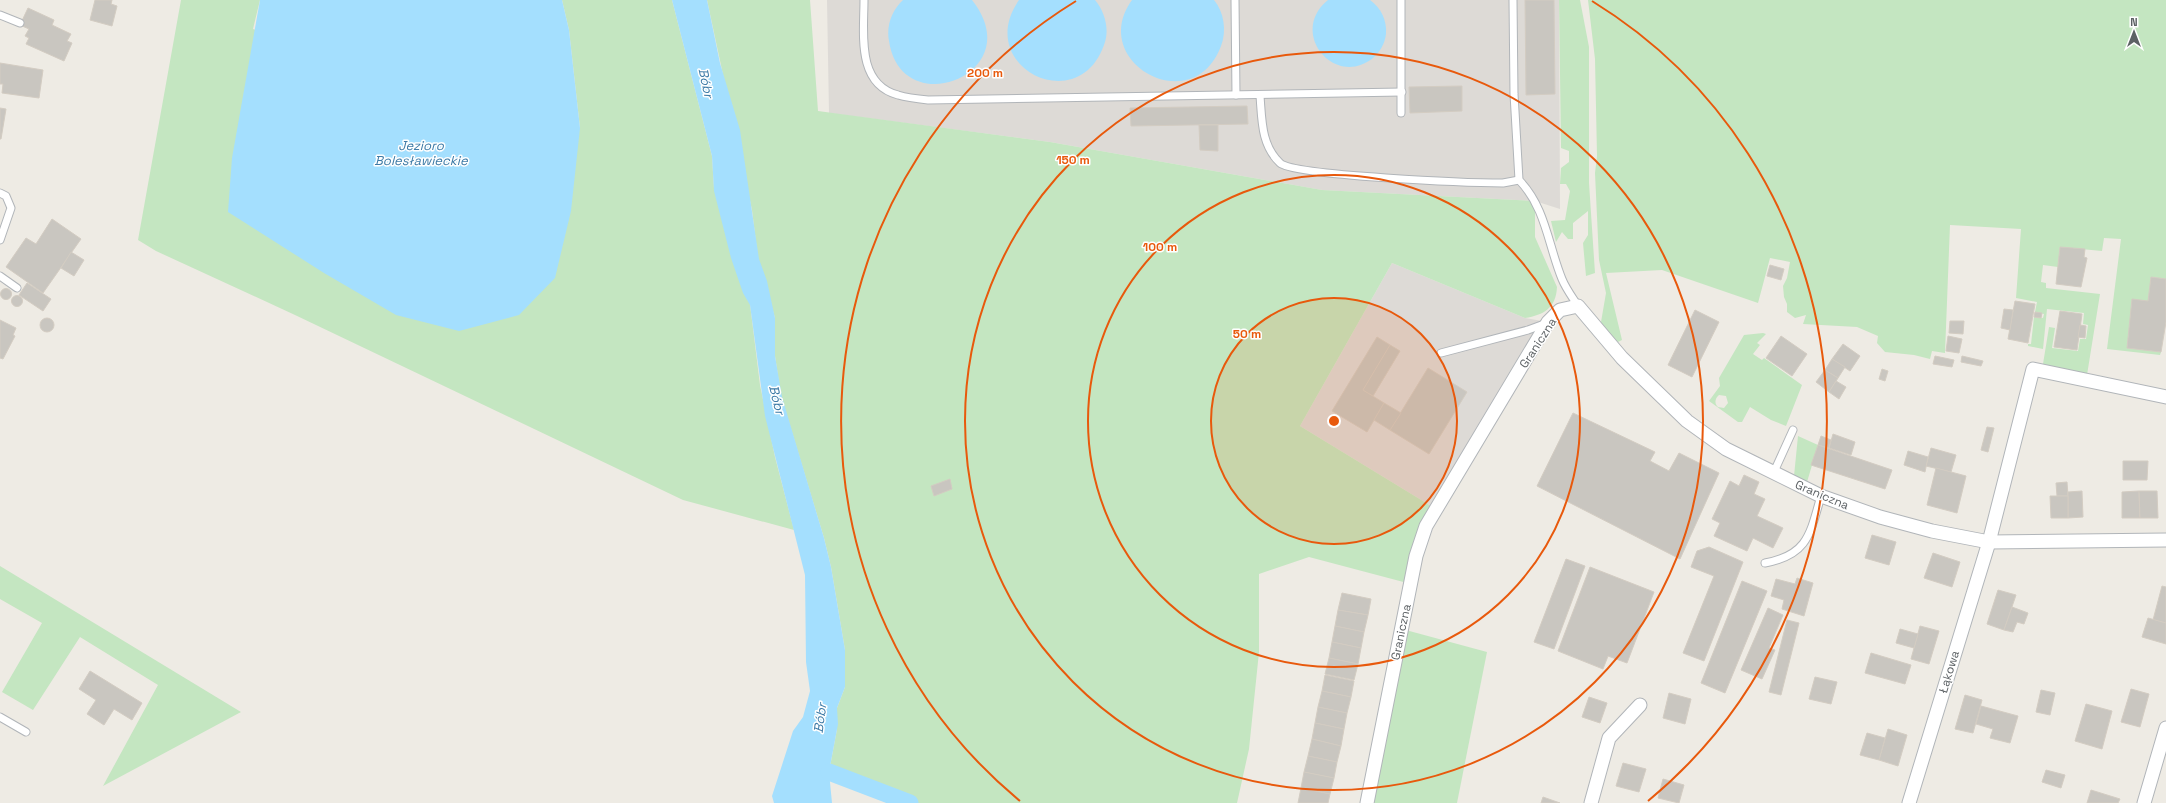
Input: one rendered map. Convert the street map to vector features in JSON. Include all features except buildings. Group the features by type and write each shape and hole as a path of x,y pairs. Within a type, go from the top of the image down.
{"street":[{"name":"Graniczna","path":"1367,803 1416,556 1426,526 1548,322 1560,310 1578,306 1622,358 1687,421 1726,448 1773,474 1821,496 1880,517 1932,531 1989,542 2166,540"},
{"path":"1989,542 2033,369 2166,397"},
{"name":"Łąkowa","path":"1909,803 1989,542"},
{"path":"1591,803 1609,738 1640,705"},
{"path":"2144,803 2162,757 2166,728"}],"lane":[{"path":"864,0 864,55 873,78 884,88 897,95 928,100 1236,95 1260,96 1402,92"},
{"path":"1235,0 1236,95"},
{"path":"1401,0 1401,113"},
{"path":"1513,0 1514,94 1520,180 1531,192 1536,201 1545,223 1562,280 1578,306"},
{"path":"0,16 20,23"},
{"path":"1260,96 1262,129 1269,151 1282,165 1306,170 1402,179 1497,183 1520,180"},
{"path":"0,193 6,196 11,208 0,240"},
{"path":"0,276 17,288"},
{"path":"1441,353 1528,330 1548,322"},
{"path":"1773,474 1793,430"},
{"path":"1765,563 1782,560 1795,553 1806,540 1821,496"},
{"path":"0,717 26,732"}],"shaded area":[{"path":"827,0 1559,0 1560,209 1535,201 1322,190 1050,142 829,113"},
{"path":"1392,263 1525,318 1548,322 1436,509 1300,426"}],"green space":[{"path":"181,0 260,0 253,29 580,128 569,30 562,0 672,0 712,156 714,188 750,304 760,385 775,457 794,530 683,500 295,315 156,251 138,240"},
{"path":"707,0 810,0 818,111 1050,142 1322,190 1535,201 1535,237 1557,287 1554,300 1548,309 1538,315 1525,318 1392,263 1300,426 1436,509 1411,584 1309,557 1259,574 1259,652 1249,749 1237,803 909,803 829,772 837,729 837,708 845,687 845,650 831,567 824,538 781,396 775,356 775,318 758,259 752,210"},
{"path":"1559,0 1580,0 1589,47 1589,183 1595,273 1586,276 1583,243 1588,235 1588,211 1573,223 1573,239 1568,239 1562,232 1556,242 1551,221 1565,220 1570,191 1566,184 1560,184 1561,168 1569,162 1569,151 1561,148"},
{"path":"1588,0 2166,0 2166,279 2151,277 2148,301 2132,300 2127,348 2161,352 2160,355 2107,349 2121,239 2104,238 2102,251 2060,247 2058,267 2043,265 2041,282 2046,283 2046,288 2100,294 2087,375 2043,364 2049,327 2055,328 2052,348 2078,351 2080,339 2086,339 2088,325 2083,324 2084,313 2047,309 2043,349 2028,346 2028,344 2031,344 2034,317 2043,318 2044,314 2035,312 2037,302 2016,298 2021,229 1950,225 1945,353 1932,351 1930,359 1914,355 1885,352 1877,343 1878,336 1857,327 1803,324 1806,315 1795,318 1787,312 1787,304 1784,297 1783,286 1787,278 1790,262 1770,258 1758,303 1662,270 1606,273 1622,340 1618,342 1603,327 1601,322 1606,293 1599,260 1595,173 1597,156 1595,59"},
{"path":"1766,334 1757,343 1760,345 1753,354 1762,360 1764,358 1802,385 1786,426 1771,420 1750,407 1742,422 1738,422 1709,401 1720,386 1719,378 1744,335","holes":["1718,396 1726,396 1728,403 1724,408 1718,407 1716,403"]},
{"path":"1798,436 1818,445 1807,482 1794,476"},
{"path":"0,566 241,712 103,786 158,685 80,637 33,710 2,692 42,623 0,599"},
{"path":"1402,629 1487,652 1457,803 1367,803"}],"water":[{"name":"Jezioro Bolesławieckie","path":"260,0 562,0 569,30 580,128 571,211 555,278 519,315 459,331 396,315 324,273 228,212 232,158"},
{"name":"Bóbr","path":"672,0 707,0 720,63 740,130 759,259 767,281 775,318 775,356 782,397 824,538 831,567 845,650 845,687 837,708 838,724 829,772 832,803 774,803 772,796 793,731 803,717 810,691 806,662 805,575 765,416 750,305 743,293 731,258 714,191 712,156"},
{"path":"903,0 972,0 986,26 986,49 975,67 957,79 936,84 915,80 898,66 889,41 888,30 893,13"},
{"path":"1019,0 1095,0 1099,5 1106,21 1107,33 1104,45 1091,67 1073,78 1054,81 1034,75 1019,63 1009,45 1008,24"},
{"path":"1132,0 1214,0 1220,10 1224,22 1224,34 1221,46 1207,68 1189,79 1169,81 1149,74 1133,62 1123,44 1122,23"},
{"path":"1328,0 1370,0 1377,7 1384,19 1386,34 1382,47 1373,58 1358,66 1344,67 1331,62 1321,53 1314,41 1313,27 1317,13"}],"waterway":[{"path":"829,772 910,803"}]}
